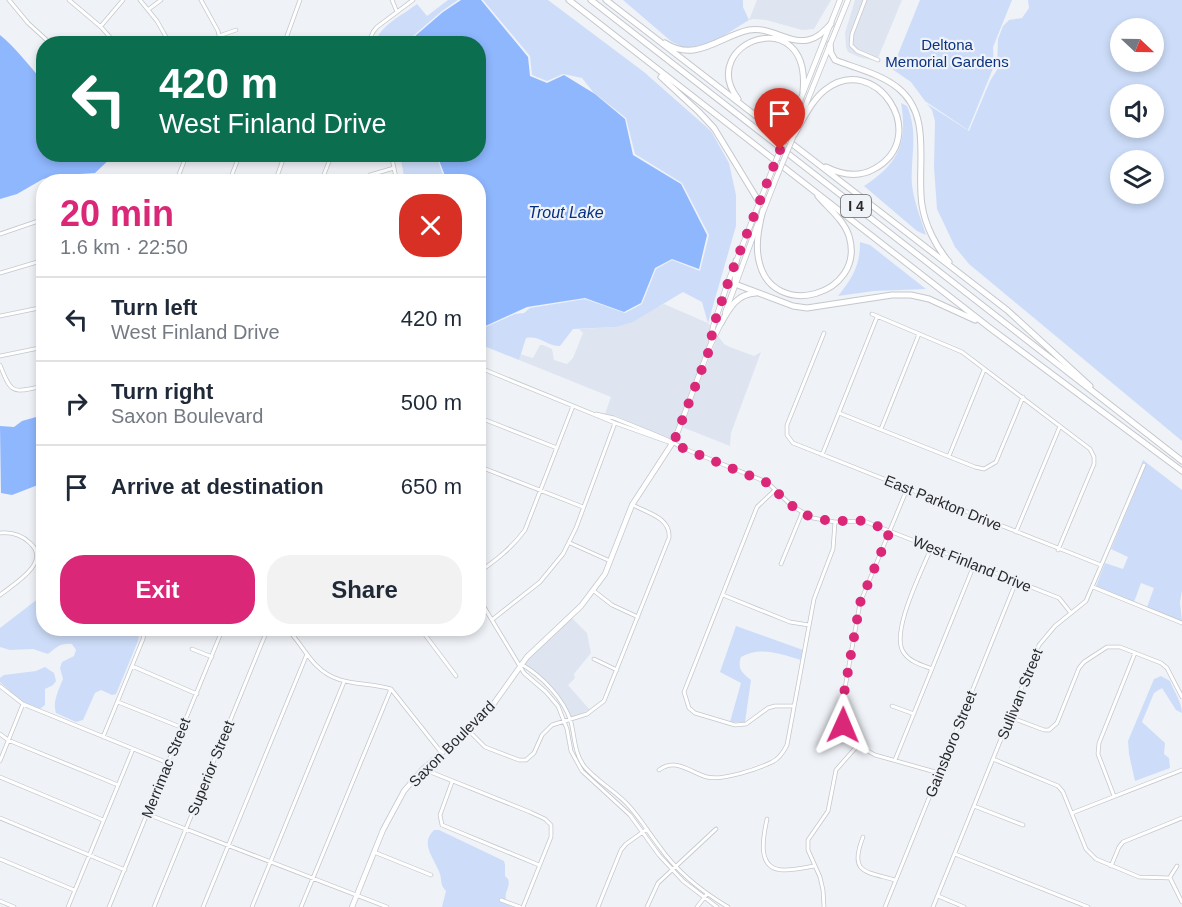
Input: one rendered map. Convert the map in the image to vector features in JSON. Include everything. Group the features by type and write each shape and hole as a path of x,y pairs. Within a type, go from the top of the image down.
{"highway":[{"name":"I 4","path":"569,0 990,328 1182,471"},
{"name":"I 4","path":"591,0 1182,461"},
{"path":"606,0 1024,324 1120,413"},
{"path":"647,32 669,46 689,51 702,50 746,31 758,29 806,41 818,36 831,24"},
{"path":"743,105 735,96 731,86 730,65 740,48 759,38 777,38 788,43 796,51 804,66 803,92"},
{"path":"830,44 835,60 890,82 906,95 917,113 921,142 922,206 930,232 942,254 960,274"},
{"path":"652,66 714,128 759,202"},
{"path":"791,133 819,95 837,83 853,81 866,83 878,88 890,100 897,116 898,135 891,154 878,167 866,173 846,174 827,168 811,157"},
{"path":"764,210 758,241 758,259 769,281 775,287 796,296 825,292 845,271 850,245 842,223 808,185"},
{"path":"736,261 735,284 793,306 807,308 892,295 911,296 929,299 990,328"},
{"path":"721,323 737,299 748,294 760,293"}],"main road":[{"name":"Saxon Boulevard","path":"352,907 393,809 404,791 423,769 492,706 533,650 594,591 611,562 633,505 673,444 777,176 803,92 840,0"},
{"name":"Saxon Boulevard","path":"710,346 713,327 759,202 848,0"}],"street":[{"path":"9,0 42,36"},
{"path":"69,0 109,36"},
{"path":"101,27 123,0"},
{"path":"140,0 149,9 165,36"},
{"path":"149,9 161,0"},
{"path":"201,0 219,36 236,30"},
{"path":"287,36 300,0"},
{"path":"392,0 397,12"},
{"path":"371,36 373,32 413,0"},
{"path":"865,0 852,34 851,45 857,51 878,60"},
{"path":"393,162 395,174"},
{"path":"373,174 394,168"},
{"path":"0,234 36,222"},
{"path":"0,273 36,262"},
{"path":"0,316 36,309"},
{"path":"872,314 962,352 1089,449 1094,457 1094,463 1058,550"},
{"path":"822,455 877,317"},
{"name":"East Parkton Drive","path":"824,333 787,425 787,435 793,443 1102,566"},
{"path":"881,429 919,334"},
{"path":"0,356 36,349"},
{"path":"0,365 12,389 36,387"},
{"name":"West Finland Drive","path":"486,370 764,481 784,500 813,518 836,522 857,520 890,531 1059,598 1071,613"},
{"path":"949,456 984,370"},
{"path":"839,413 982,469 996,462 1023,397"},
{"path":"486,566 516,542 532,514 573,406"},
{"name":"West Finland Drive","path":"596,414 614,418 673,444"},
{"path":"493,619 540,582 570,543 615,423 614,418"},
{"path":"486,420 557,448"},
{"path":"1016,532 1060,426"},
{"name":"Sullivan Street","path":"933,907 1039,645 1046,634 1086,601 1144,465"},
{"path":"486,469 583,507"},
{"path":"907,489 860,603 842,705 843,725 858,745 875,755 939,773"},
{"path":"775,490 757,507 684,692 685,701 695,713 735,725 746,724 768,708 794,706"},
{"path":"468,730 485,747 519,760 525,760 537,749 546,729 587,714 599,706 608,695 669,538 669,526 663,520 633,505"},
{"path":"781,564 802,513"},
{"path":"659,770 664,766 679,765 707,777 720,779 772,762 783,754 787,745 817,588 833,549 836,522"},
{"path":"0,533 10,533 27,540 36,548"},
{"path":"570,543 611,562"},
{"path":"931,548 903,618 899,642 902,651 910,660 932,669"},
{"path":"0,595 32,568 36,562"},
{"path":"896,760 974,565"},
{"name":"Gainsboro Street","path":"885,907 1016,582"},
{"path":"1093,587 1182,623"},
{"path":"594,591 612,605 638,617"},
{"path":"723,595 790,622 809,625"},
{"path":"486,609 524,672 554,701 564,721 571,751 579,767 586,776 623,808 672,870 717,907"},
{"path":"103,737 142,636"},
{"name":"Merrimac Street","path":"109,907 221,636"},
{"name":"Superior Street","path":"154,907 265,636"},
{"path":"294,636 323,672 344,682 391,689 441,752"},
{"path":"426,636 456,676"},
{"path":"1010,717 1049,730 1057,723 1079,668 1084,662 1107,647 1120,647 1167,668 1182,697"},
{"path":"192,649 212,657"},
{"path":"1114,796 1098,754 1098,743 1135,653"},
{"path":"203,907 307,654"},
{"path":"594,659 617,670"},
{"path":"521,664 557,695 570,719 576,750 585,767 622,799 676,866 707,894 728,907"},
{"path":"132,666 197,693"},
{"path":"252,907 344,682"},
{"path":"0,686 23,704 168,763"},
{"path":"301,907 391,689"},
{"path":"117,702 183,728"},
{"path":"0,761 23,704"},
{"path":"892,706 914,714"},
{"path":"0,734 8,740 118,785"},
{"path":"824,907 823,890 808,850 808,840 828,811 836,770 858,745"},
{"path":"68,907 133,749"},
{"path":"993,759 1058,786 1063,792 1086,849 1096,859 1139,877 1170,878"},
{"path":"423,769 530,812 545,819 551,825 551,837 521,907 501,900"},
{"path":"1071,813 1182,770"},
{"path":"0,777 103,820"},
{"path":"452,782 440,815 442,825 539,865"},
{"path":"974,806 1023,825"},
{"path":"147,814 387,907"},
{"path":"0,818 125,870"},
{"path":"1111,866 1123,842 1182,818"},
{"path":"767,819 762,851 772,867 782,870 814,866"},
{"path":"647,907 658,883 716,829"},
{"path":"598,907 621,850 647,830"},
{"path":"863,837 857,852 858,864 868,872 895,880"},
{"path":"374,852 431,874"},
{"path":"955,854 1088,907"},
{"path":"0,859 74,890"},
{"path":"1170,878 1177,866"},
{"path":"1170,878 1182,902"},
{"path":"697,907 707,894"},
{"path":"938,896 964,907"},
{"path":"0,901 14,907"}],"shaded area":[{"path":"757,0 831,0 814,29 802,30 766,20 749,20"},
{"path":"855,0 863,0 850,34 849,45 856,53 876,61 848,52 846,47 845,33"},
{"path":"867,0 902,0 878,58 858,50 853,45 853,35"},
{"path":"664,304 708,323 711,327 708,347 672,441 616,416 605,414 611,397 519,360 520,354 533,358 540,345 543,345 552,349 554,360 567,364 573,358 583,333 579,329 616,327"},
{"path":"718,336 724,344 754,356 761,352 731,433 730,446 682,427"},
{"path":"572,618 587,633 591,653 568,685 590,710 571,717 558,694 524,664 534,651"}],"green space":[{"path":"448,0 458,0 413,36 379,36 387,26 417,4 427,16"},
{"path":"483,0 548,0 644,72 711,131 729,163 736,195 736,226 708,323 702,302 683,292 633,322 616,327 573,329 560,346 531,337 526,338 519,360 486,347 486,327 515,314 524,313 530,308 585,299 625,313 642,304 656,269 672,260 700,271 709,235 682,183 635,154 626,118 593,92 582,78 563,74 547,81 532,75 530,56"},
{"path":"623,0 743,0 743,7 749,20 712,43 685,48 672,42"},
{"name":"Deltona Memorial Gardens","path":"920,0 1012,0 993,47 994,66 968,130 925,101 911,82 892,69"},
{"path":"1028,0 1182,0 1182,441 969,264 955,247 937,209 934,167 935,121 932,110 927,104 969,131 997,70 998,39 1003,26 1009,20 1022,18 1029,8"},
{"path":"901,103 907,106 913,126 912,185 926,235 917,231 864,186 885,170 898,152 903,130"},
{"path":"401,162 438,162 443,174 404,174"},
{"path":"860,242 870,245 926,289 874,291 838,296 855,271"},
{"path":"1143,460 1182,490 1182,591 1180,602 1182,621 1147,607 1154,588 1141,583 1134,602 1096,586 1105,563 1123,569 1128,557 1111,549 1146,465 1142,463 1120,518"},
{"path":"36,600 36,636 139,636 116,694 112,695 101,690 95,693 83,720 76,722 56,713 55,709 63,679 60,668 62,662 74,656 76,650 72,644 56,647 48,654 33,649 10,650 0,647 0,628"},
{"path":"736,626 803,650 801,660 763,652 741,657 741,670 751,680 745,722 730,722 741,683 720,672"},
{"path":"45,667 54,673 56,681 45,689 45,705 40,709 21,701 0,682 0,678 4,675 36,671"},
{"path":"1161,676 1170,681 1182,713 1176,710 1162,688 1154,693 1142,722 1165,743 1164,754 1169,758 1170,768 1135,781 1128,741 1154,679"},
{"path":"434,830 439,830 504,861 505,876 509,885 506,900 500,898 499,900 512,907 442,907 446,891 428,846 430,835"}],"water":[{"name":"Trout Lake","path":"461,0 481,0 528,57 530,76 547,83 564,75 595,94 625,119 633,155 681,184 707,235 699,269 672,259 655,268 641,303 624,312 585,298 527,307 486,326 486,174 444,174 440,162 486,162 486,36 415,36"},
{"path":"0,35 36,73 36,162 107,162 95,173 36,174 36,183 17,194 0,199"},
{"path":"36,417 36,486 12,495 1,493 0,426 14,427 22,421"}],"route":[{"path":"780,150 731,274 713,327 710,348 673,444 770,484 784,500 813,518 836,522 864,521 890,531 860,603 842,705 843,725"}]}
